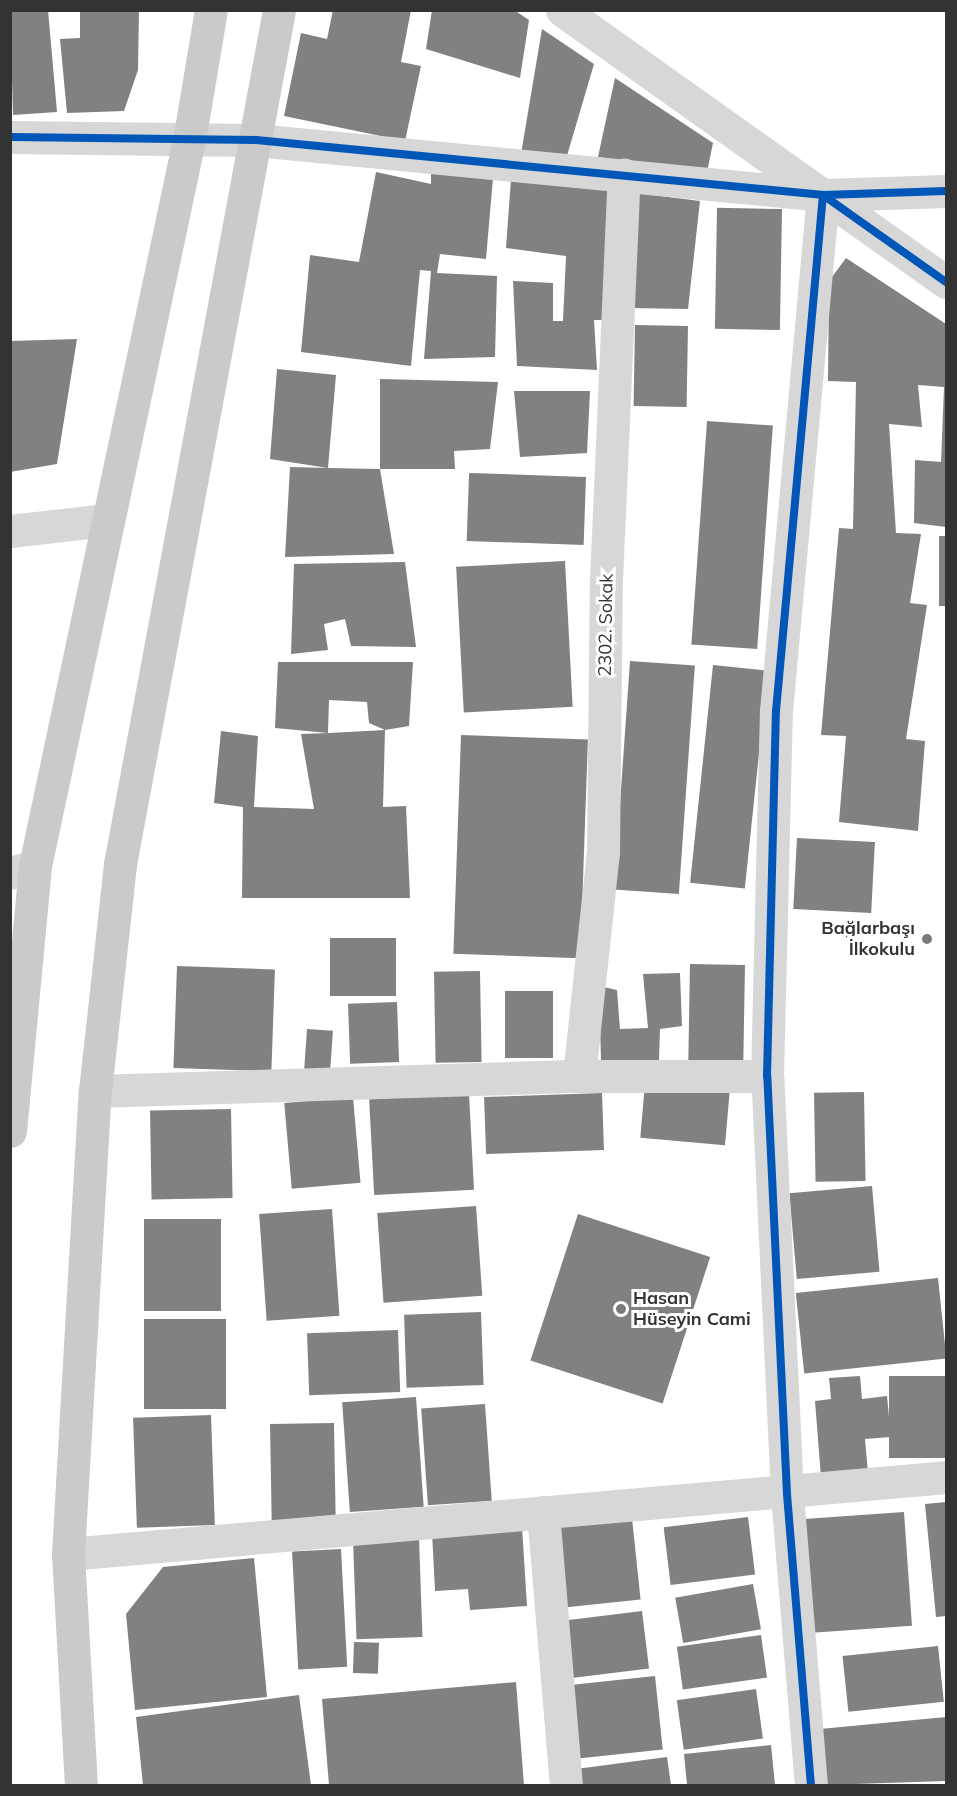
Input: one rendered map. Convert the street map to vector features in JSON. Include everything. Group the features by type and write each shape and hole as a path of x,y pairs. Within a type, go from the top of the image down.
{"main road":[{"path":"10,1131 23,869 107,520 190,135 211,10"},
{"path":"81,1785 68,1554 95,1091 120,864 279,10"}],"street":[{"path":"562,10 946,282"},
{"path":"10,137 190,135 624,174 822,195 946,190"},
{"name":"2302. Sokak","path":"579,1076 603,853 606,581 624,174"},
{"path":"811,1785 787,1494 767,1076 776,711 822,195"},
{"path":"10,531 107,520"},
{"path":"95,1091 579,1076 767,1076"},
{"path":"68,1554 543,1512 787,1494 946,1477"},
{"path":"543,1512 566,1785"}],"building":[{"path":"10,10 48,10 57,112 13,115"},
{"path":"80,10 139,10 138,70 124,111 67,113 60,39 80,38"},
{"path":"333,10 411,10 401,62 421,66 405,141 284,116 301,33 327,39"},
{"path":"432,10 514,10 529,20 520,78 426,49"},
{"path":"542,29 594,64 566,159 521,154"},
{"path":"615,78 713,143 707,172 598,157"},
{"path":"376,172 431,184 431,173 493,178 486,259 440,254 437,273 497,276 495,357 424,359 431,271 420,270 411,366 301,352 310,255 359,262"},
{"path":"511,179 608,189 606,320 594,320 597,370 517,366 513,281 553,283 553,321 563,321 566,256 506,248"},
{"path":"637,193 700,201 688,309 631,308"},
{"path":"717,208 782,209 780,330 715,329"},
{"path":"846,258 946,324 946,527 914,523 915,460 941,462 944,387 918,385 922,427 889,424 896,533 921,534 910,603 927,605 906,739 925,741 918,831 839,822 846,736 821,735 839,528 853,529 856,382 828,381 829,281"},
{"path":"635,325 688,326 687,407 634,406"},
{"path":"77,339 57,464 10,472 10,341"},
{"path":"277,369 336,375 328,468 270,459"},
{"path":"380,379 498,382 490,449 454,451 455,469 380,469"},
{"path":"514,391 590,391 587,453 520,457"},
{"path":"707,421 773,426 757,649 691,644"},
{"path":"290,467 380,469 394,554 285,557"},
{"path":"469,473 586,477 584,545 467,541"},
{"path":"939,536 946,536 946,606 939,606"},
{"path":"565,561 573,707 464,713 456,567"},
{"path":"405,562 416,647 351,646 345,619 324,624 328,650 291,654 294,564"},
{"path":"630,661 695,666 679,894 614,889"},
{"path":"278,662 413,662 409,726 385,730 369,723 367,702 329,700 328,733 275,728"},
{"path":"713,665 768,671 745,889 690,883"},
{"path":"385,730 383,807 406,806 410,898 242,898 243,807 214,803 221,731 258,736 254,807 314,809 301,734"},
{"path":"461,735 588,739 580,958 453,954"},
{"path":"797,838 875,842 871,913 793,909"},
{"path":"330,938 396,938 396,996 330,996"},
{"path":"690,964 745,965 743,1061 688,1060"},
{"path":"177,966 275,969 271,1071 173,1068"},
{"path":"480,971 482,1062 436,1063 434,972"},
{"path":"680,973 682,1026 660,1029 659,1060 601,1061 599,986 617,990 620,1029 648,1028 643,974"},
{"path":"505,991 553,991 553,1058 505,1058"},
{"path":"397,1002 399,1062 350,1064 348,1004"},
{"path":"307,1029 333,1031 330,1073 304,1071"},
{"path":"645,1084 730,1091 725,1145 640,1138"},
{"path":"864,1092 866,1181 816,1182 814,1093"},
{"path":"602,1093 604,1150 486,1154 484,1097"},
{"path":"469,1094 474,1190 374,1195 369,1099"},
{"path":"353,1097 360,1183 292,1189 284,1103"},
{"path":"231,1109 233,1198 152,1199 150,1110"},
{"path":"872,1186 879,1272 797,1279 789,1193"},
{"path":"476,1206 482,1296 384,1303 377,1213"},
{"path":"332,1209 339,1316 267,1321 259,1214"},
{"name":"Hasan Hüseyin Cami","path":"578,1214 710,1257 663,1403 530,1360"},
{"path":"144,1219 221,1219 221,1311 144,1311"},
{"path":"938,1278 946,1359 804,1374 796,1293"},
{"path":"481,1312 484,1385 407,1388 404,1315"},
{"path":"144,1319 226,1319 226,1409 144,1409"},
{"path":"398,1330 400,1392 309,1395 307,1333"},
{"path":"860,1376 862,1399 887,1396 891,1437 865,1439 868,1473 821,1477 815,1401 831,1399 829,1378"},
{"path":"889,1376 946,1376 946,1458 889,1458"},
{"path":"416,1397 424,1507 350,1512 342,1402"},
{"path":"485,1404 492,1501 428,1505 421,1408"},
{"path":"211,1415 215,1525 137,1528 133,1418"},
{"path":"334,1423 336,1522 272,1523 270,1424"},
{"path":"946,1502 946,1616 936,1617 925,1504"},
{"path":"904,1512 912,1626 812,1633 804,1519"},
{"path":"748,1517 755,1575 671,1585 664,1527"},
{"path":"632,1518 641,1600 562,1608 553,1526"},
{"path":"522,1527 527,1606 470,1610 468,1589 435,1591 432,1532"},
{"path":"419,1538 422,1637 356,1639 353,1540"},
{"path":"341,1549 347,1667 298,1669 292,1552"},
{"path":"254,1558 267,1697 135,1710 126,1614 163,1567"},
{"path":"753,1584 761,1629 683,1643 675,1598"},
{"path":"642,1611 649,1669 568,1679 561,1621"},
{"path":"761,1635 767,1678 683,1689 677,1647"},
{"path":"354,1642 379,1643 378,1674 353,1673"},
{"path":"938,1646 944,1702 848,1712 843,1656"},
{"path":"655,1676 663,1750 578,1758 570,1685"},
{"path":"516,1682 524,1785 329,1785 322,1699"},
{"path":"756,1689 763,1739 684,1750 677,1700"},
{"path":"299,1695 311,1785 143,1785 136,1717"},
{"path":"946,1717 946,1781 825,1785 820,1729"},
{"path":"771,1745 775,1785 687,1785 684,1754"},
{"path":"667,1757 671,1785 579,1785 576,1769"}],"cycle path":[{"path":"10,137 256,140 823,195 946,282"},
{"path":"811,1786 787,1494 767,1076 776,711 823,195 946,191"}],"place":[{"name":"Bağlarbaşı İlkokulu","path":"927,939"},
{"name":"Hasan Hüseyin Cami","path":"621,1309"}]}
